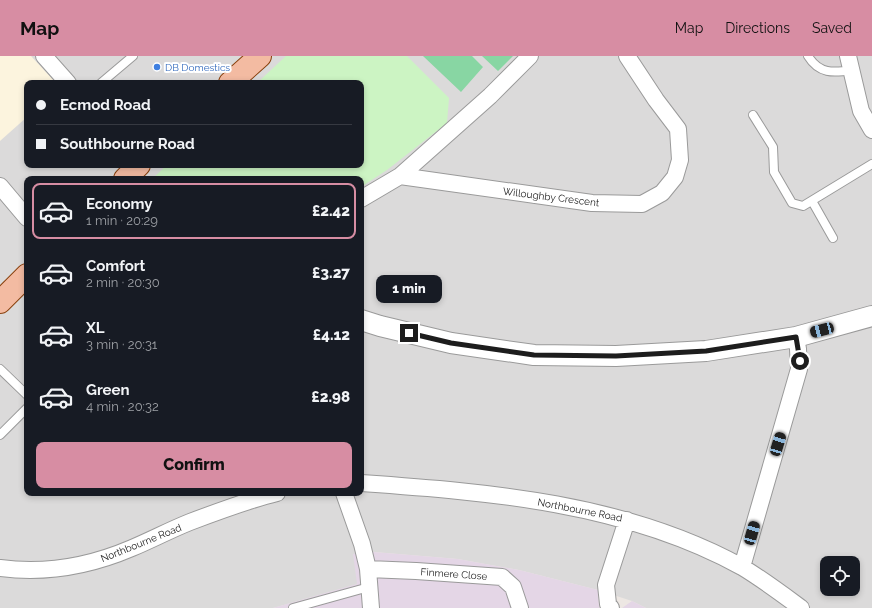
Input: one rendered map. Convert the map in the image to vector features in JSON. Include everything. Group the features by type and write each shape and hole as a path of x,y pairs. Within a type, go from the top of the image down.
{"main road":[{"path":"233,80 260,56"},
{"path":"128,176 136,168"},
{"path":"0,302 24,278"}],"street":[{"path":"44,56 65,80"},
{"path":"364,197 400,176 490,96 530,56"},
{"name":"Willoughby Crescent","path":"400,176 592,203 642,204 662,193 675,176 680,160 678,129 656,100 627,56"},
{"path":"850,63 861,111 872,130"},
{"path":"0,186 24,214"},
{"path":"364,321 451,343 534,355 616,356 706,351 796,337 872,316"},
{"path":"742,567 800,369 796,337"},
{"name":"Northbourne Road","path":"364,483 439,489 522,499 586,510 627,520 703,548 742,567 801,608"},
{"name":"Northbourne Road","path":"0,568 41,570 82,564 130,549 190,523 246,502 267,496"},
{"path":"345,496 362,544 368,569 371,608"},
{"path":"611,608 608,604 606,585 627,520"},
{"name":"Finmere Close","path":"368,569 502,577 513,587 520,608"}],"lane":[{"path":"105,80 133,56"},
{"path":"808,56 813,64 822,70 837,73 850,63"},
{"path":"753,115 773,147 774,172 792,204 803,206 872,164"},
{"path":"812,201 833,238"},
{"path":"0,369 24,392"},
{"path":"0,435 24,411"},
{"path":"293,608 369,587"}],"shaded area":[{"path":"0,56 872,56 872,608 646,608 632,601 598,590 519,570 458,559 374,552 364,553 358,584 273,608 0,608"},
{"path":"0,56 31,56 53,80 24,80 24,120 0,141"},
{"path":"374,552 458,559 519,570 598,590 600,608 273,608 357,584 353,554"},
{"path":"632,601 646,608 622,608"}],"green space":[{"path":"286,56 407,56 449,98 447,123 387,170 364,185 364,176 155,176 164,168 364,168 364,80 260,80"},
{"path":"423,56 472,56 483,67 461,92"},
{"path":"482,56 513,56 498,71"}],"place":[{"name":"DB Domestics","path":"157,67"}],"route":[{"path":"409,333 451,343 534,355 616,356 706,351 796,337 800,361"}]}
